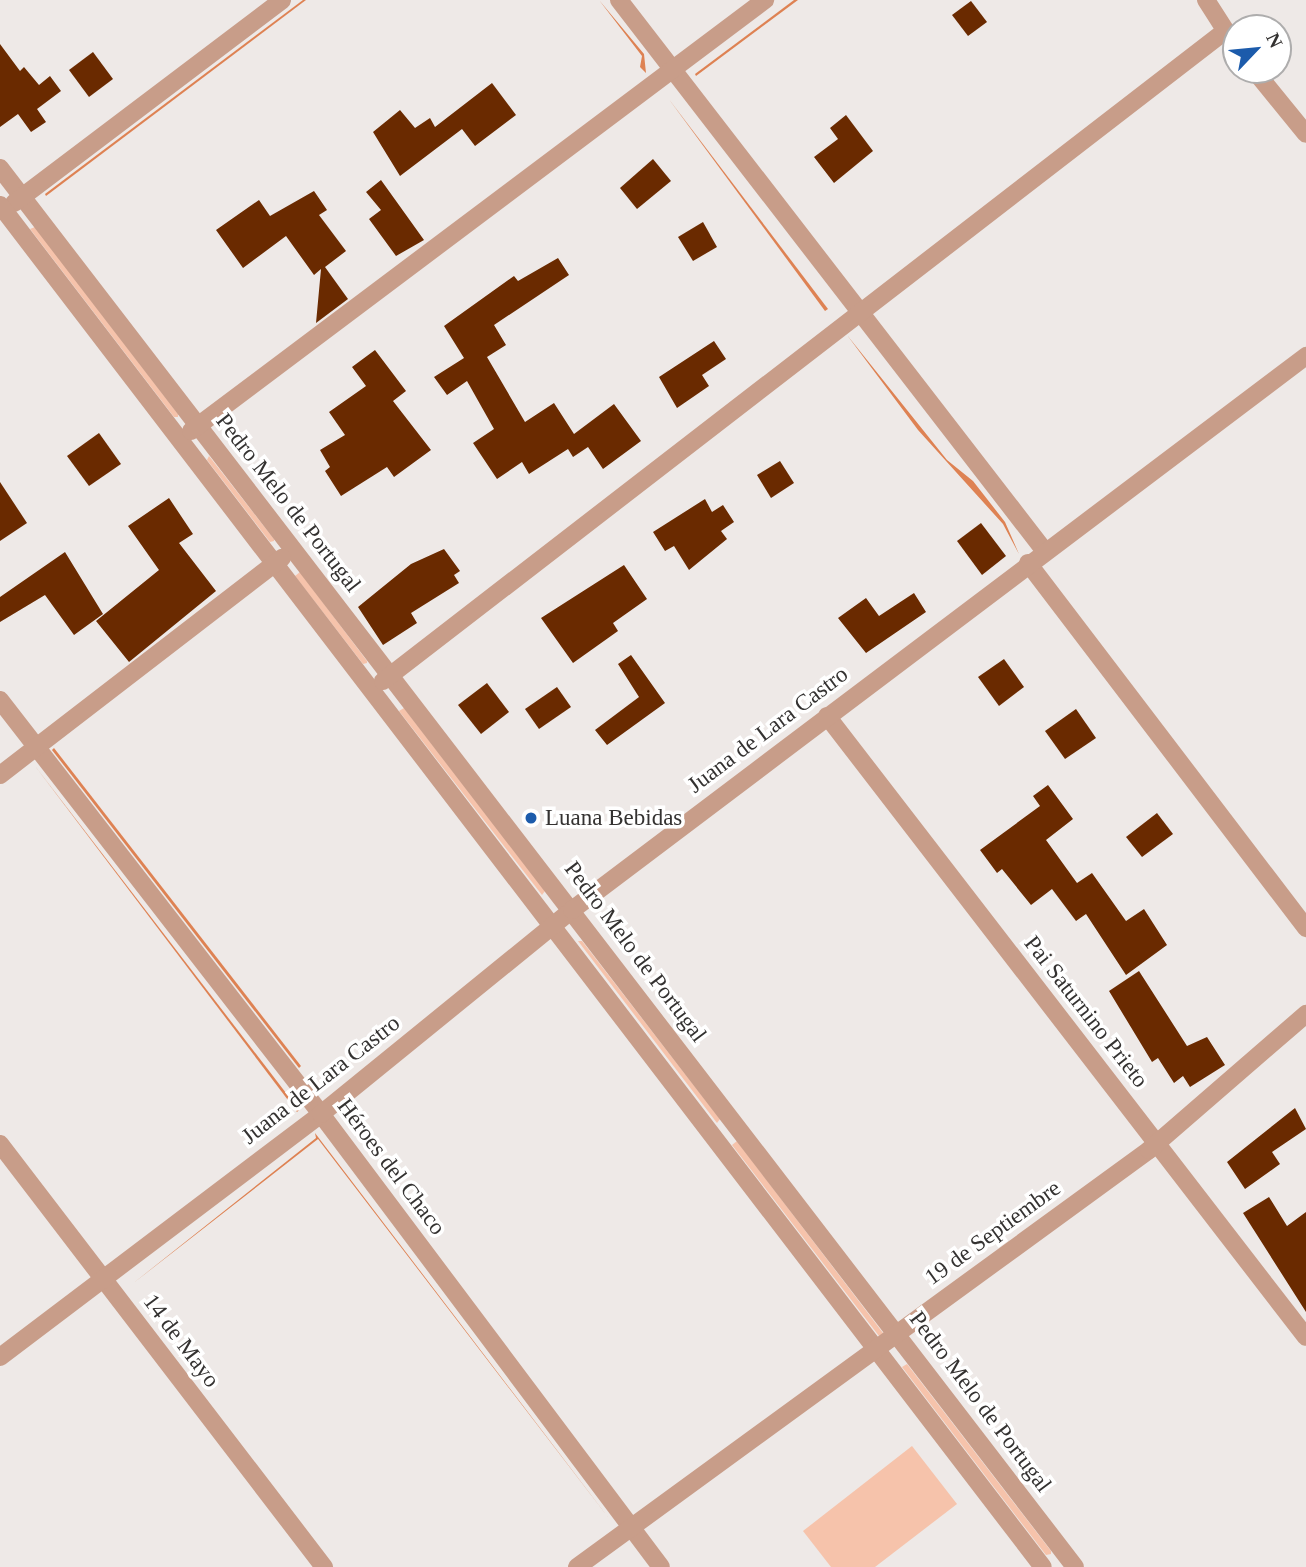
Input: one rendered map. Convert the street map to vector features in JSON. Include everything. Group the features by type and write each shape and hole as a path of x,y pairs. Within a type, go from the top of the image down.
{"street":[{"path":"1,210 22,197 282,0"},
{"path":"619,0 1044,551"},
{"path":"180,440 765,0"},
{"path":"1206,0 1222,28"},
{"path":"372,690 859,311 1222,34"},
{"path":"1265,84 1306,134"},
{"name":"Pedro Melo de Portugal","path":"0,168 1075,1567"},
{"name":"Pedro Melo de Portugal","path":"1,210 275,563 1043,1567"},
{"name":"Juana de Lara Castro","path":"0,1357 321,1114 572,910 1028,563 1306,356"},
{"path":"0,775 293,549"},
{"path":"1028,563 1306,928"},
{"name":"Héroes del Chaco","path":"0,700 321,1114 661,1567"},
{"name":"Pai Saturnino Prieto","path":"827,716 1306,1337"},
{"name":"19 de Septiembre","path":"577,1567 1156,1143 1306,1014"},
{"name":"14 de Mayo","path":"0,1144 324,1567"},
{"path":"1025,1544 1045,1529"}],"shaded area":[{"path":"306,0 46,196 45,194"},
{"path":"599,0 644,54 646,73 640,67 642,56"},
{"path":"794,0 798,0 696,76 695,74"},
{"path":"668,98 828,309 825,311"},
{"path":"35,227 178,417 174,417 30,229"},
{"path":"847,335 947,460 973,481 1005,522 1019,554 1003,524 918,430"},
{"path":"209,456 274,541 270,542 207,460"},
{"path":"300,572 367,663 363,664 295,576"},
{"path":"404,708 545,891 542,895 399,711"},
{"path":"54,748 301,1066 299,1068 52,750"},
{"path":"35,766 299,1110 297,1112"},
{"path":"578,941 582,941 720,1119 717,1123"},
{"path":"315,1133 614,1525 318,1139 131,1285 316,1138"},
{"path":"737,1141 884,1334 879,1336 732,1145"},
{"path":"907,1364 1051,1554 1046,1555 902,1367"},
{"path":"912,1446 957,1504 875,1567 831,1567 803,1531"}],"building":[{"path":"971,1 987,22 968,36 952,15"},
{"path":"0,44 20,71 24,67 39,85 50,76 61,91 37,109 46,122 31,132 18,114 0,127"},
{"path":"93,52 113,79 89,97 69,70"},
{"path":"492,83 516,115 475,146 462,129 400,176 373,132 400,110 415,128 430,118 435,127"},
{"path":"846,115 873,151 834,183 814,157 838,139 830,128"},
{"path":"653,159 671,181 637,209 620,188"},
{"path":"381,180 424,240 396,256 369,219 381,210 366,192"},
{"path":"314,191 327,210 319,215 346,251 325,267 348,299 316,323 321,269 314,275 286,236 243,268 216,230 259,200 270,216"},
{"path":"703,222 717,247 693,261 678,237"},
{"path":"558,258 569,275 494,325 506,345 487,357 525,422 554,403 574,434 614,404 641,441 603,469 588,447 573,457 568,449 529,474 522,462 497,479 473,443 494,429 467,381 447,395 434,377 464,358 444,326 514,276 518,281"},
{"path":"714,341 726,359 702,375 709,386 677,408 659,377"},
{"path":"375,350 406,391 393,401 431,450 394,477 387,467 341,496 325,471 330,467 320,450 345,435 329,412 366,386 352,367"},
{"path":"99,433 121,464 89,486 67,456"},
{"path":"780,461 794,483 771,498 757,475"},
{"path":"0,482 27,523 0,541"},
{"path":"169,498 193,534 179,543 216,591 129,662 96,621 159,570 128,526"},
{"path":"705,499 712,512 723,505 734,522 721,531 727,539 689,570 674,546 665,551 653,532"},
{"path":"981,523 1006,556 982,575 957,541"},
{"path":"444,549 460,571 454,575 459,583 411,613 417,623 383,645 358,607 411,564"},
{"path":"65,552 103,614 74,635 45,595 0,622 0,597"},
{"path":"624,565 647,599 613,623 618,631 573,663 541,618"},
{"path":"914,593 926,612 866,653 838,618 866,598 879,616"},
{"path":"631,655 665,703 607,745 595,730 639,697 618,664"},
{"path":"1004,659 1024,687 999,706 978,677"},
{"path":"487,683 509,712 481,734 458,705"},
{"path":"557,687 571,707 539,729 525,709"},
{"path":"1076,709 1096,738 1065,759 1045,731"},
{"path":"1048,785 1073,819 1046,840 1077,883 1092,873 1126,921 1144,909 1167,945 1126,975 1086,914 1076,921 1052,889 1031,905 1002,869 997,873 980,850 1040,806 1033,796"},
{"path":"1157,813 1173,834 1142,857 1126,837"},
{"path":"1139,971 1187,1046 1207,1037 1225,1065 1190,1087 1183,1076 1174,1083 1158,1058 1152,1062 1109,991"},
{"path":"1295,1108 1306,1129 1272,1152 1280,1164 1245,1189 1227,1162"},
{"path":"1269,1197 1287,1226 1306,1212 1306,1312 1243,1213"}],"place":[{"name":"Luana Bebidas","path":"531,818"}]}
